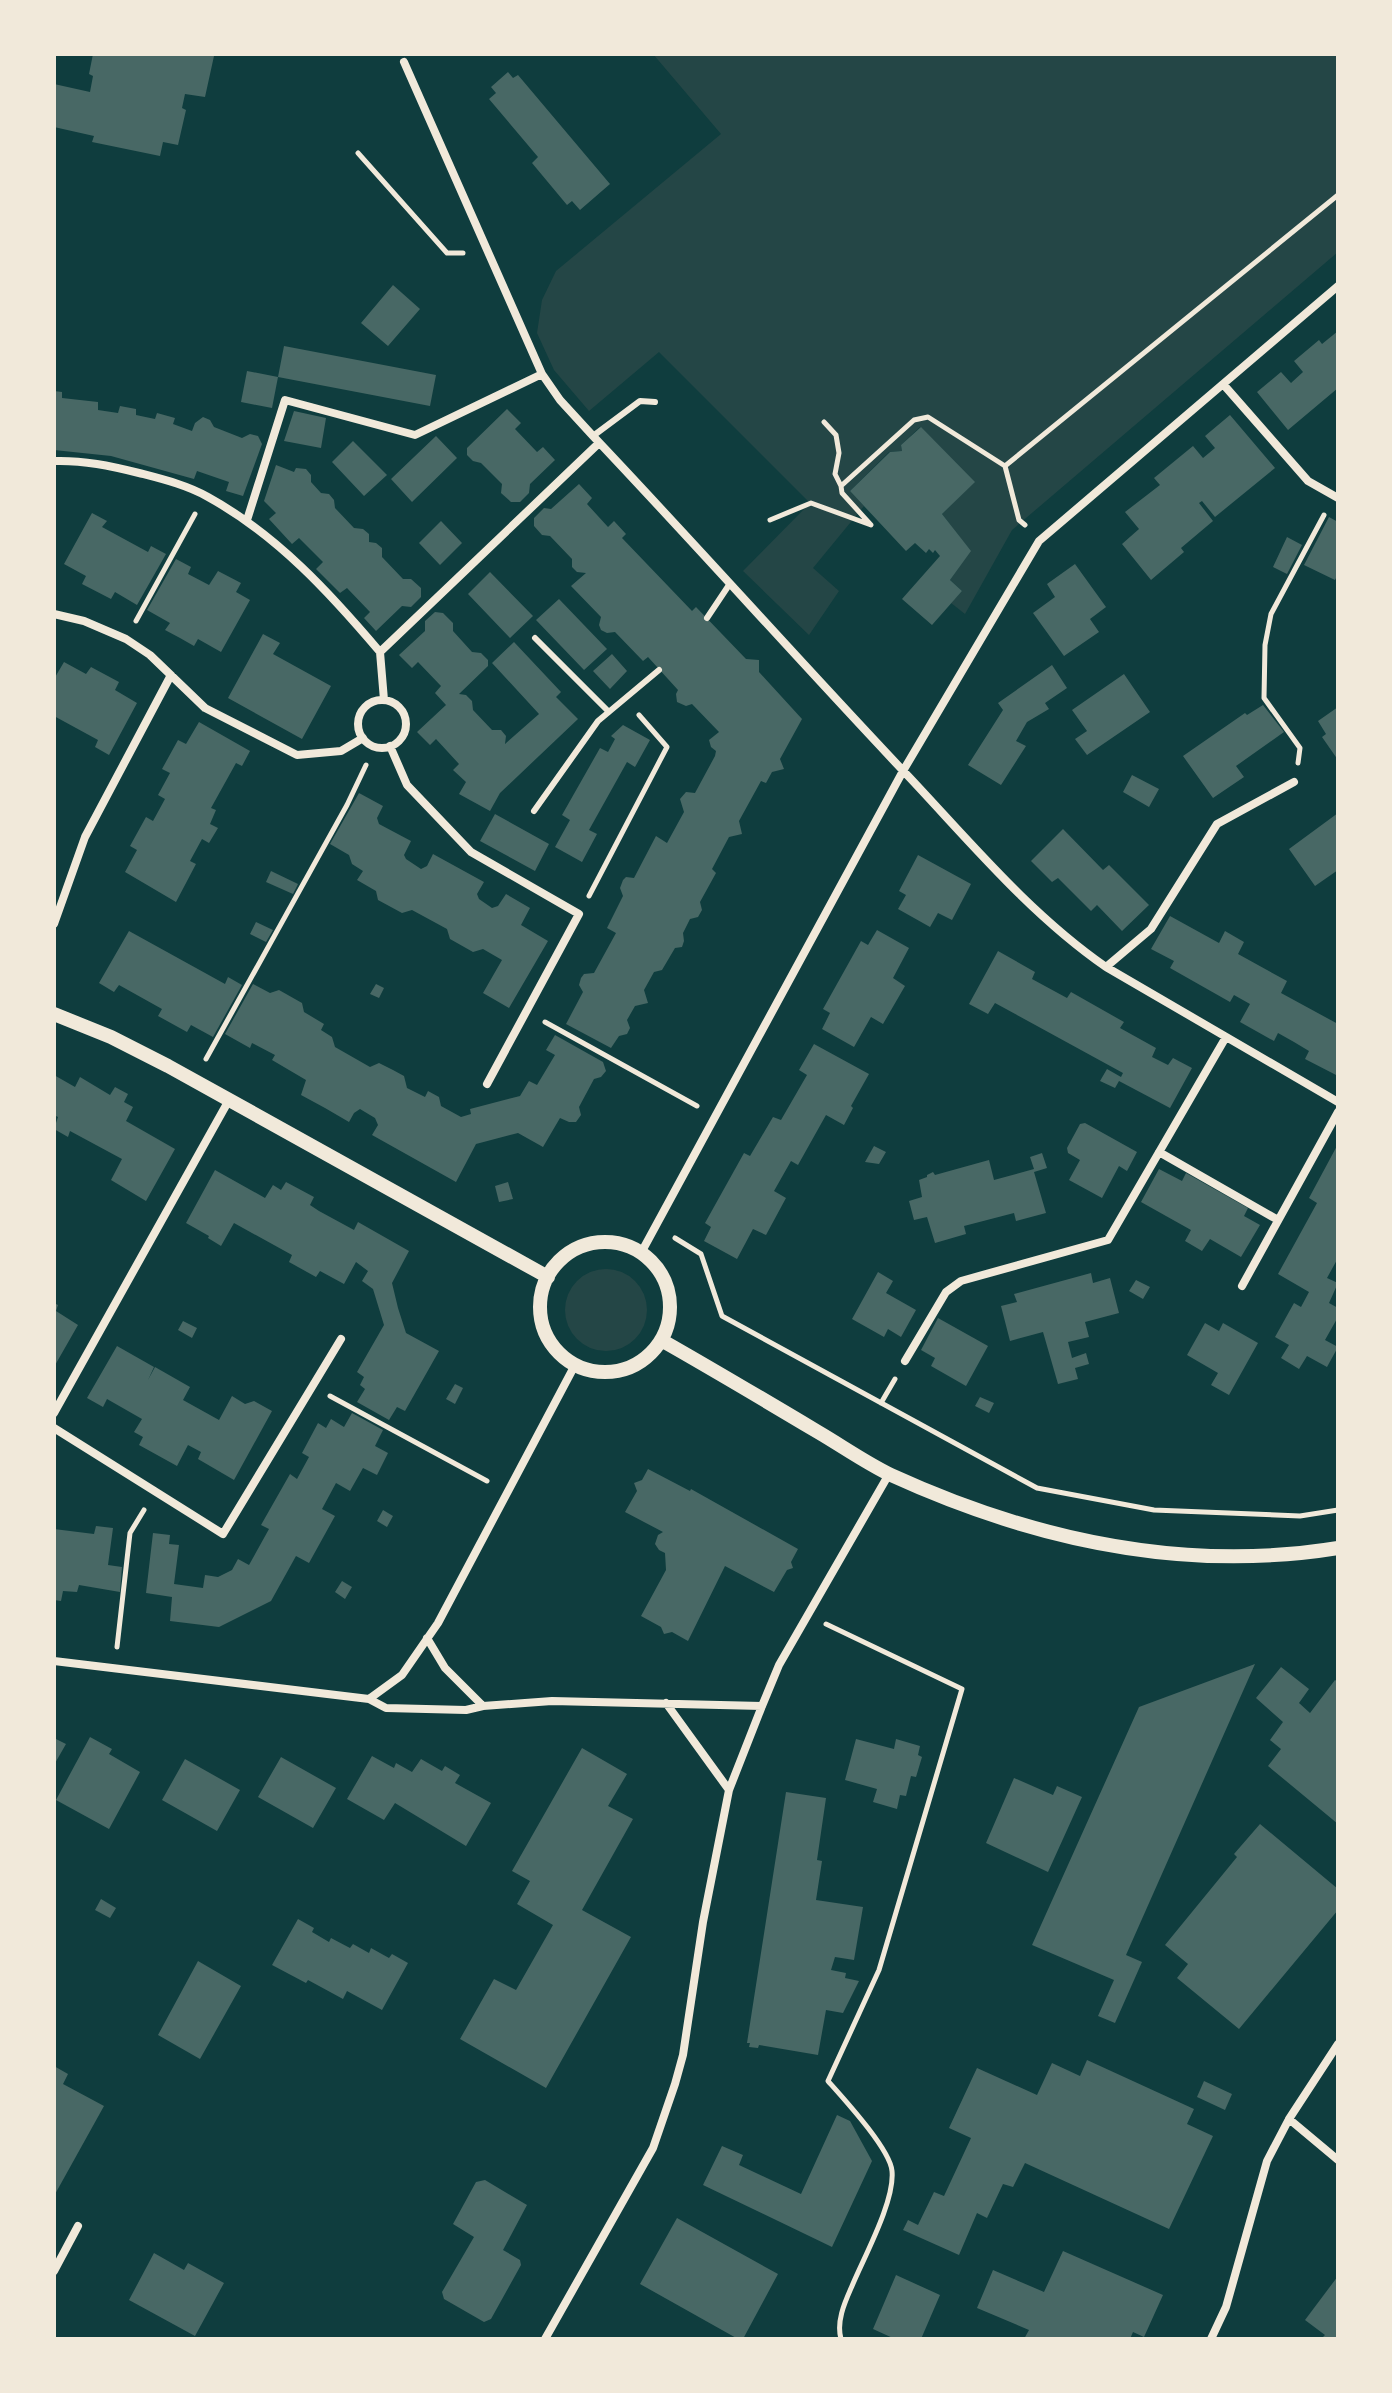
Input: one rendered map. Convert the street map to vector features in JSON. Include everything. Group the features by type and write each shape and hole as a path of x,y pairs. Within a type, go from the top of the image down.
{"street":[{"path":"404,62 542,374 560,400 729,585 1044,918 1073,944 1106,967 1338,1102"},
{"path":"641,1253 903,771 1039,541 1338,286"},
{"path":"247,520 285,400 415,435 542,374"},
{"path":"1223,384 1308,481 1336,497"},
{"path":"380,652 596,440"},
{"path":"54,461 70,460 114,467 161,479 205,495 247,520 309,573 380,652 384,700"},
{"path":"54,614 84,621 126,639 150,655 205,708 297,755 341,751 363,738"},
{"path":"54,924 85,837 171,675"},
{"path":"384,700 399,706 405,721 403,736 390,746 375,747 363,738 358,723 363,709 384,700"},
{"path":"390,746 407,785 471,852 579,914 487,1084"},
{"path":"1106,967 1151,929 1217,824 1294,782"},
{"path":"54,1014 111,1037 194,1081 548,1277"},
{"path":"905,1361 946,1292 961,1281 1108,1240 1226,1037"},
{"path":"54,1413 58,1396 229,1100"},
{"path":"1242,1286 1338,1112"},
{"path":"1159,1152 1278,1220"},
{"path":"595,1243 620,1244 641,1253 654,1264 663,1278 670,1309 661,1340 651,1353 623,1370 590,1371 575,1365 555,1349 543,1326 541,1301 548,1277 563,1258 595,1243"},
{"path":"54,1428 223,1534 341,1339"},
{"path":"661,1340 889,1474 1042,1532 1097,1544 1229,1556 1338,1548"},
{"path":"369,1699 402,1675 438,1623 575,1365"},
{"path":"545,2339 653,2148 675,2084 683,2055 703,1922 729,1790 762,1706 779,1665 889,1474"},
{"path":"427,1638 445,1668 483,1706"},
{"path":"54,1661 369,1699 386,1708 466,1710 552,1701 762,1706"},
{"path":"666,1703 729,1790"},
{"path":"1211,2339 1226,2307 1267,2161 1289,2119 1338,2044"},
{"path":"1289,2119 1338,2160"},
{"path":"54,2271 78,2226"}],"lane":[{"path":"596,440 640,401 655,402"},
{"path":"707,618 729,585"},
{"path":"535,638 609,712"},
{"path":"534,811 598,721 659,670"}],"path":[{"path":"358,153 447,253 488,254"},
{"path":"1005,466 1338,195"},
{"path":"841,486 914,420 928,417 1005,466 1019,520 1039,541"},
{"path":"770,520 811,503 871,525 842,493 835,474 839,453 836,435 824,422"},
{"path":"126,639 205,495"},
{"path":"1294,782 1300,748 1264,698 1265,645 1271,614 1336,497"},
{"path":"579,914 667,747 624,699"},
{"path":"194,1081 347,805 375,747"},
{"path":"526,1012 715,1117"},
{"path":"656,1226 701,1254 722,1316 1037,1488 1154,1510 1300,1516 1338,1510"},
{"path":"312,1386 507,1492"},
{"path":"115,1668 130,1533 155,1492"},
{"path":"808,1615 962,1689 879,1970 828,2081 865,2122 892,2168 891,2193 844,2304 839,2330 841,2339"}],"shaded area":[{"path":"653,54 1338,54 1338,252 1012,530 965,614 951,603 962,591 950,580 970,551 942,514 974,482 920,427 901,445 902,451 889,452 850,491 864,506 813,568 839,591 809,635 743,571 810,503 659,352 589,411 554,370 537,333 542,300 556,271 721,134"},
{"path":"606,1269 622,1272 635,1281 644,1294 647,1310 644,1326 635,1339 622,1348 606,1351 590,1348 577,1339 568,1326 565,1310 568,1294 577,1281 590,1272"}],"building":[{"path":"93,54 214,56 205,97 185,94 182,108 186,110 178,145 163,142 160,156 92,142 94,136 54,127 54,84 90,92 93,76 89,74"},
{"path":"508,72 513,78 518,75 610,184 580,210 572,201 567,205 532,163 538,157 489,99 496,93 491,87"},
{"path":"393,285 420,309 388,346 361,323"},
{"path":"1338,331 1338,388 1288,430 1257,392 1281,372 1291,383 1303,372 1294,361 1319,340 1322,344"},
{"path":"284,346 436,375 430,406 278,377"},
{"path":"247,371 278,377 272,408 241,402"},
{"path":"54,391 62,392 62,398 98,402 98,410 118,413 120,406 136,409 136,415 155,419 157,413 175,418 173,424 192,431 195,423 203,417 210,420 214,427 242,438 250,434 258,436 262,444 243,496 226,491 229,482 197,471 194,479 111,456 54,450"},
{"path":"507,409 521,423 515,429 537,452 543,447 555,460 530,484 529,493 520,502 511,502 501,493 502,484 481,463 467,455 467,448"},
{"path":"294,411 326,418 321,448 284,441"},
{"path":"1230,415 1275,468 1215,517 1202,501 1199,503 1213,521 1181,548 1184,552 1151,580 1122,544 1139,529 1125,512 1160,485 1154,478 1193,446 1203,458 1215,448 1205,436"},
{"path":"921,427 975,482 942,514 971,551 950,580 962,591 932,625 902,599 940,556 935,550 933,553 929,549 926,553 915,543 906,551 850,491 890,452 902,451 901,445"},
{"path":"436,436 457,458 412,502 391,479"},
{"path":"353,441 387,475 364,496 332,462"},
{"path":"276,465 294,472 296,468 306,469 311,475 311,482 321,493 329,494 335,508 354,528 363,529 369,534 369,542 382,548 382,557 403,579 411,579 421,588 421,597 411,607 402,606 376,631 364,618 370,612 347,588 340,593 316,569 323,562 299,538 292,544 269,519 276,513 264,501"},
{"path":"579,484 592,498 587,504 608,527 614,521 626,534 622,538 692,611 696,607 746,659 759,660 759,672 802,719 780,759 784,769 772,772 766,783 761,781 739,821 742,834 729,837 712,869 716,873 700,902 702,910 698,917 690,919 683,933 682,947 675,948 662,970 654,972 644,990 648,1003 635,1006 627,1020 630,1028 627,1034 619,1036 611,1048 566,1024 583,992 579,985 581,978 584,974 594,973 616,933 607,928 623,896 620,888 623,880 626,877 634,878 656,836 667,843 684,812 680,799 686,792 695,793 715,756 716,751 709,740 719,732 692,704 686,706 677,702 678,690 648,657 643,661 615,632 601,630 601,617 571,586 586,573 577,572 572,567 572,559 550,536 542,535 534,526 534,518 544,508 551,509"},
{"path":"92,513 107,521 102,527 148,552 151,546 166,554 137,605 115,592 111,599 82,584 86,576 64,564"},
{"path":"1329,517 1338,522 1338,574 1335,580 1304,565"},
{"path":"441,521 462,543 440,565 419,543"},
{"path":"1287,537 1302,545 1287,574 1273,567"},
{"path":"176,559 191,567 188,574 209,585 218,571 241,583 236,592 250,600 221,652 198,639 194,646 165,630 170,623 147,610"},
{"path":"1075,564 1106,607 1090,619 1099,632 1064,656 1033,613 1055,597 1047,584"},
{"path":"490,572 533,616 510,638 468,594"},
{"path":"559,599 607,649 584,670 536,620"},
{"path":"435,612 443,613 453,623 453,631 472,652 481,653 488,660 488,666 459,694 466,695 472,701 473,710 492,730 501,730 506,736 505,744 539,714 492,663 514,642 561,692 556,697 578,719 500,793 490,811 459,794 466,782 453,770 459,764 436,739 430,745 417,732 446,705 435,693 441,686 418,662 412,668 399,655 425,631 425,621"},
{"path":"263,634 280,643 273,654 331,686 302,739 228,698"},
{"path":"612,654 627,671 610,689 593,671"},
{"path":"64,662 86,674 91,667 119,682 115,690 137,703 109,755 95,747 98,740 54,716 54,679"},
{"path":"1052,665 1067,688 1045,703 1049,709 1027,722 1016,741 1026,746 1001,785 968,765 1003,710 998,703"},
{"path":"1124,674 1150,712 1087,755 1075,739 1087,731 1072,710"},
{"path":"1263,705 1284,732 1236,766 1244,777 1213,798 1183,756 1245,713 1247,715"},
{"path":"1338,707 1338,760 1322,737 1326,734 1318,721"},
{"path":"199,722 250,751 242,766 236,763 211,808 216,810 210,824 218,828 209,843 202,839 190,861 196,864 176,902 125,872 137,850 130,846 146,817 153,821 165,799 158,795 170,773 162,769 178,740 186,744"},
{"path":"623,725 650,740 635,767 627,762 589,830 597,834 582,862 555,847 570,820 562,815 600,748 608,752 615,739 611,736"},
{"path":"1132,775 1159,789 1149,807 1123,792"},
{"path":"359,793 383,806 377,818 379,824 411,841 404,855 406,859 421,869 427,866 433,854 484,882 477,894 492,908 498,906 506,894 530,908 521,925 548,941 509,1008 483,993 502,960 483,949 473,952 450,939 447,929 412,910 402,913 378,900 376,891 357,880 363,871 352,864 349,855 330,844"},
{"path":"1338,813 1338,870 1315,886 1289,849"},
{"path":"495,814 549,844 535,871 480,841"},
{"path":"1063,829 1103,870 1109,865 1149,905 1122,931 1097,905 1091,911 1058,878 1052,882 1031,861"},
{"path":"918,855 971,884 952,920 938,913 930,927 898,909 906,895 899,891"},
{"path":"271,871 298,884 293,894 266,882"},
{"path":"1170,916 1219,943 1225,931 1244,942 1238,954 1287,981 1281,993 1338,1024 1338,1076 1305,1059 1309,1051 1278,1033 1274,1041 1240,1022 1250,1004 1234,995 1230,1002 1170,968 1174,961 1151,949"},
{"path":"256,922 273,930 266,942 250,934"},
{"path":"877,930 909,948 893,978 905,986 883,1024 871,1017 854,1047 822,1029 830,1013 823,1009 861,941 868,945"},
{"path":"129,931 225,984 228,977 242,985 213,1037 191,1025 187,1032 158,1016 162,1009 119,985 114,992 99,983"},
{"path":"998,951 1035,972 1032,979 1067,998 1071,992 1124,1022 1120,1028 1156,1048 1152,1057 1168,1065 1173,1058 1192,1068 1170,1108 1119,1081 1115,1088 1100,1081 1107,1069 1121,1077 1123,1073 995,1003 988,1014 969,1004"},
{"path":"253,984 270,993 279,990 302,1003 304,1012 324,1024 321,1030 332,1037 335,1047 370,1067 379,1063 404,1076 407,1088 425,1097 428,1091 439,1097 441,1106 461,1117 471,1114 470,1109 520,1096 529,1081 537,1085 555,1055 546,1050 555,1035 603,1062 606,1071 594,1079 579,1107 581,1115 576,1122 560,1118 543,1147 518,1133 476,1144 456,1182 372,1135 378,1125 375,1118 360,1109 349,1122 301,1095 306,1080 272,1060 275,1055 252,1043 250,1048 225,1034"},
{"path":"376,984 384,988 379,998 370,994"},
{"path":"814,1044 869,1074 844,1125 826,1115 798,1165 791,1161 774,1191 786,1198 766,1235 753,1229 737,1259 704,1241 711,1227 705,1223 744,1153 750,1156 773,1117 781,1120 807,1075 799,1070"},
{"path":"54,1075 75,1087 80,1077 110,1095 115,1087 128,1094 124,1102 133,1107 126,1121 175,1149 146,1201 111,1180 122,1159 70,1131 68,1137 54,1129 58,1117 54,1115"},
{"path":"1085,1123 1137,1152 1127,1171 1119,1166 1102,1198 1069,1180 1080,1160 1068,1153 1067,1148 1080,1124"},
{"path":"1338,1144 1338,1258 1327,1278 1338,1283 1329,1303 1338,1308 1338,1317 1325,1340 1338,1347 1327,1367 1307,1356 1299,1369 1281,1358 1289,1345 1275,1337 1294,1303 1301,1307 1309,1292 1278,1274 1317,1203 1309,1198"},
{"path":"874,1146 886,1152 879,1164 865,1162"},
{"path":"1042,1153 1047,1168 1034,1172 1046,1213 1016,1221 1014,1213 964,1226 966,1234 935,1243 927,1217 914,1220 909,1201 922,1197 919,1180 927,1175 989,1160 994,1180 1034,1169 1030,1157"},
{"path":"1159,1169 1182,1181 1186,1173 1248,1208 1244,1216 1260,1225 1241,1257 1210,1239 1202,1251 1185,1241 1191,1230 1141,1202"},
{"path":"215,1170 265,1198 273,1185 281,1190 286,1182 314,1197 310,1205 319,1211 354,1230 358,1222 409,1251 392,1283 398,1308 406,1333 439,1351 405,1411 397,1407 389,1420 357,1402 365,1389 360,1385 364,1377 357,1372 384,1325 373,1289 362,1281 368,1271 356,1262 344,1284 320,1271 316,1277 289,1262 292,1255 234,1223 221,1246 208,1238 186,1223"},
{"path":"508,1182 513,1199 499,1202 495,1186"},
{"path":"878,1272 893,1281 886,1293 916,1310 901,1337 888,1329 884,1337 852,1319"},
{"path":"1091,1273 1093,1283 1110,1278 1119,1313 1085,1322 1089,1337 1068,1342 1072,1358 1086,1353 1089,1364 1075,1368 1078,1379 1058,1384 1043,1332 1010,1341 1001,1306 1017,1302 1014,1294"},
{"path":"1136,1280 1150,1287 1143,1299 1129,1291"},
{"path":"54,1303 58,1305 56,1311 78,1325 54,1367"},
{"path":"938,1318 988,1346 966,1386 931,1366 935,1358 921,1350"},
{"path":"183,1321 197,1328 192,1338 178,1330"},
{"path":"1205,1323 1219,1331 1223,1323 1258,1343 1229,1395 1211,1385 1218,1373 1187,1355"},
{"path":"117,1346 154,1367 148,1380 155,1367 190,1387 183,1400 219,1420 232,1396 245,1404 254,1401 272,1411 234,1480 198,1459 201,1452 188,1445 177,1466 139,1445 143,1437 134,1432 142,1419 107,1399 103,1407 87,1398"},
{"path":"455,1384 463,1388 455,1404 446,1399"},
{"path":"980,1397 994,1403 989,1413 975,1406"},
{"path":"352,1413 383,1430 375,1446 388,1453 377,1475 363,1468 350,1491 336,1483 322,1509 335,1516 309,1563 296,1556 271,1601 219,1627 170,1621 172,1597 146,1593 153,1533 170,1535 169,1544 179,1545 174,1584 203,1588 205,1575 218,1577 232,1570 238,1559 249,1565 269,1529 261,1525 290,1474 297,1479 309,1457 302,1453 318,1423 326,1428 331,1419 344,1427"},
{"path":"648,1469 691,1489 798,1549 791,1562 793,1568 787,1570 774,1592 725,1566 688,1641 672,1632 664,1634 661,1627 641,1616 666,1570 665,1553 655,1544 658,1535 663,1532 625,1512 637,1491 634,1483 642,1480"},
{"path":"383,1510 393,1516 387,1527 377,1521"},
{"path":"96,1526 113,1528 108,1565 122,1567 120,1592 79,1585 77,1592 63,1591 61,1601 54,1600 54,1529 94,1534"},
{"path":"342,1581 352,1587 345,1599 335,1592"},
{"path":"1255,1664 1126,1955 1142,1962 1115,2023 1098,2016 1114,1980 1032,1945 1139,1707"},
{"path":"1281,1667 1309,1689 1299,1703 1310,1713 1335,1680 1338,1682 1338,1824 1268,1766 1281,1749 1270,1740 1283,1722 1256,1698"},
{"path":"90,1737 112,1749 109,1754 140,1772 109,1829 56,1800"},
{"path":"54,1738 66,1744 54,1765"},
{"path":"856,1739 894,1749 896,1739 920,1746 918,1755 922,1757 916,1777 911,1776 906,1796 900,1795 897,1809 873,1802 877,1789 845,1780"},
{"path":"582,1748 627,1774 608,1806 633,1819 582,1910 631,1937 546,2088 460,2039 494,1979 516,1990 553,1925 517,1904 530,1881 512,1871"},
{"path":"372,1756 394,1768 396,1763 412,1772 421,1759 442,1771 445,1766 460,1775 455,1783 491,1803 466,1846 395,1803 384,1820 347,1799"},
{"path":"281,1757 336,1788 313,1828 258,1797"},
{"path":"185,1759 240,1790 217,1831 162,1800"},
{"path":"1014,1778 1053,1795 1057,1786 1082,1797 1048,1872 986,1843"},
{"path":"786,1792 826,1798 817,1860 822,1861 816,1900 863,1907 854,1960 835,1957 831,1970 846,1973 845,1978 859,1981 843,2013 826,2010 818,2055 759,2045 758,2048 749,2047 750,2043 747,2043"},
{"path":"1260,1824 1338,1889 1338,1910 1239,2029 1177,1978 1188,1964 1165,1945"},
{"path":"101,1899 116,1908 110,1918 95,1910"},
{"path":"298,1919 329,1942 331,1938 350,1948 353,1944 369,1953 371,1948 389,1958 392,1954 408,1963 382,2010 347,1991 343,1999 272,1965"},
{"path":"198,1961 241,1986 200,2059 158,2035"},
{"path":"1087,2060 1194,2109 1187,2124 1213,2136 1169,2229 1025,2163 1013,2187 1003,2184 987,2218 977,2213 959,2255 903,2230 908,2220 918,2225 934,2192 944,2196 971,2138 949,2128 977,2068 1037,2095 1052,2063 1080,2076"},
{"path":"54,2066 68,2074 63,2084 104,2106 54,2196"},
{"path":"1204,2081 1232,2094 1225,2110 1197,2097"},
{"path":"837,2115 850,2121 872,2161 832,2247 703,2185 722,2146 743,2155 739,2165 801,2194"},
{"path":"485,2180 527,2205 503,2250 520,2260 521,2265 491,2319 484,2322 444,2299 442,2292 474,2237 453,2224 476,2182"},
{"path":"677,2218 778,2274 743,2339 640,2284"},
{"path":"1063,2251 1163,2295 1144,2337 1133,2332 1130,2339 1024,2339 1029,2330 977,2308 993,2270 1044,2292"},
{"path":"154,2253 184,2270 188,2263 224,2283 195,2336 129,2300"},
{"path":"896,2275 940,2295 921,2339 895,2339 873,2329"},
{"path":"1338,2276 1338,2339 1321,2339 1325,2335 1305,2320"}]}
